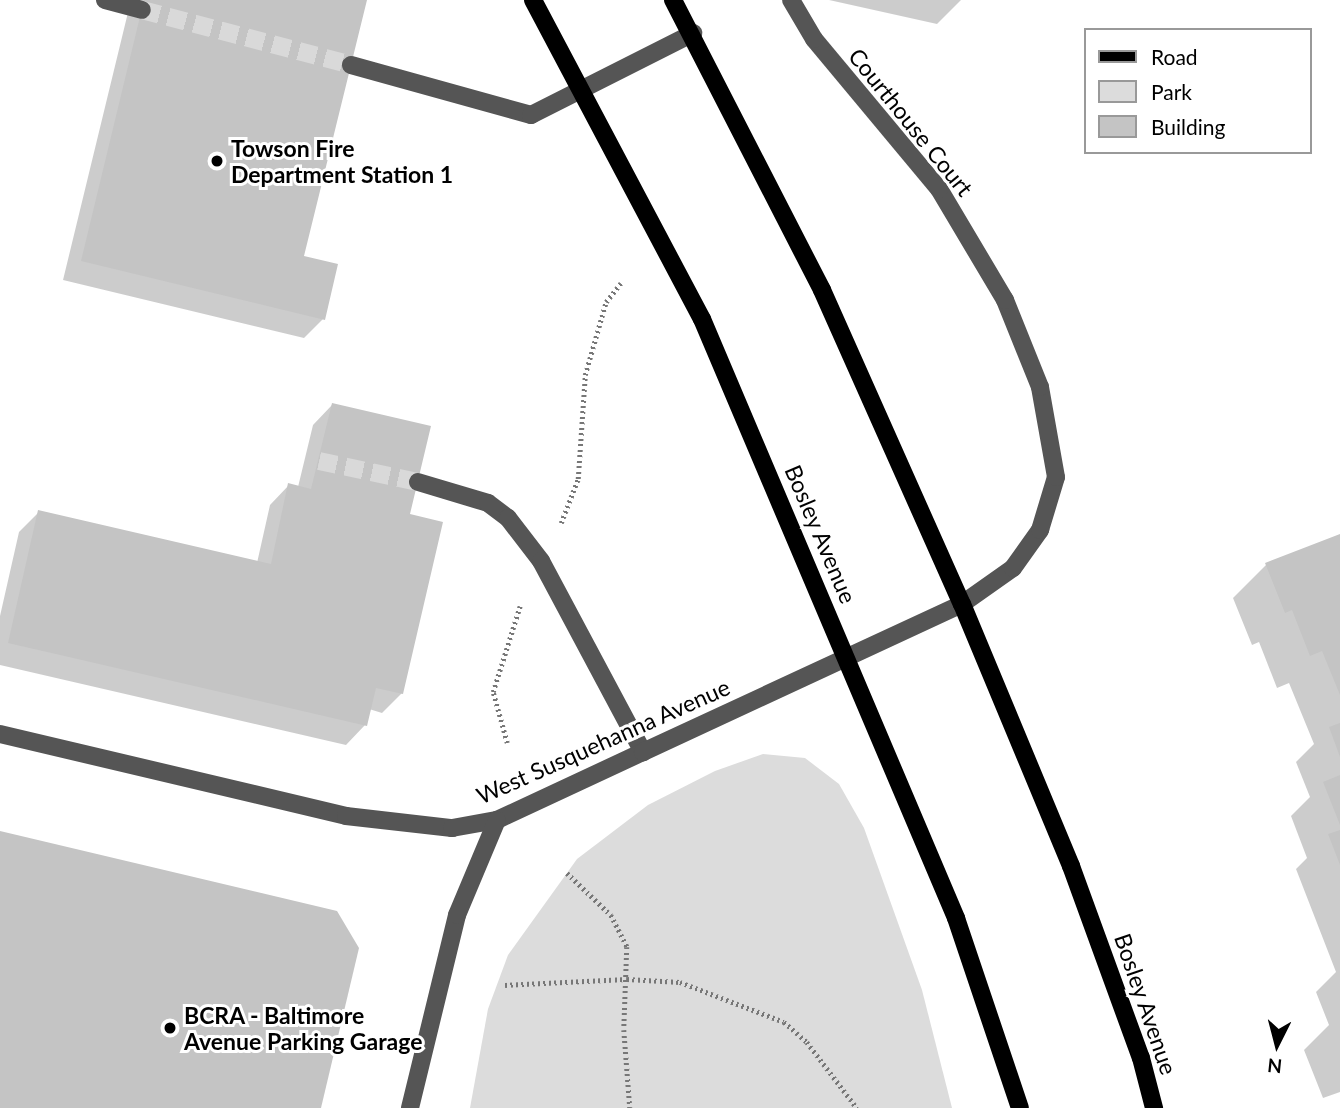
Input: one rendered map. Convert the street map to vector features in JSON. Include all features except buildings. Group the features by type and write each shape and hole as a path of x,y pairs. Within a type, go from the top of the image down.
{"main road":[{"name":"Bosley Avenue","path":"533,0 702,319 848,657 956,918 1020,1108"},
{"name":"Bosley Avenue","path":"673,0 693,33 822,290 962,604 1071,866 1141,1059 1154,1108"},
{"path":"682,0 693,33"}],"street":[{"path":"105,0 142,10"},
{"name":"Courthouse Court","path":"792,0 814,39 939,189 1005,300 1040,387 1056,477 1040,530 1013,568 962,604"},
{"path":"351,65 531,115 583,92 693,33"},
{"path":"418,482 488,503 508,518 541,561 643,752"},
{"name":"West Susquehanna Avenue","path":"0,734 346,816 452,828 497,820 962,604"},
{"path":"410,1108 457,915 497,820"}],"path":[{"path":"567,873 611,915 627,947 624,1030 630,1108"},
{"path":"505,985 627,979 680,982 784,1022 807,1042 857,1108"}],"green space":[{"path":"763,754 805,758 839,784 864,828 922,990 952,1108 470,1108 488,1009 508,955 577,859 648,805 715,771"}],"tunnel":[{"path":"142,10 351,65"},
{"path":"319,461 418,482"}],"place":[{"name":"Towson Fire Department Station 1","path":"217,161"},
{"name":"BCRA - Baltimore Avenue Parking Garage","path":"170,1028"}]}
